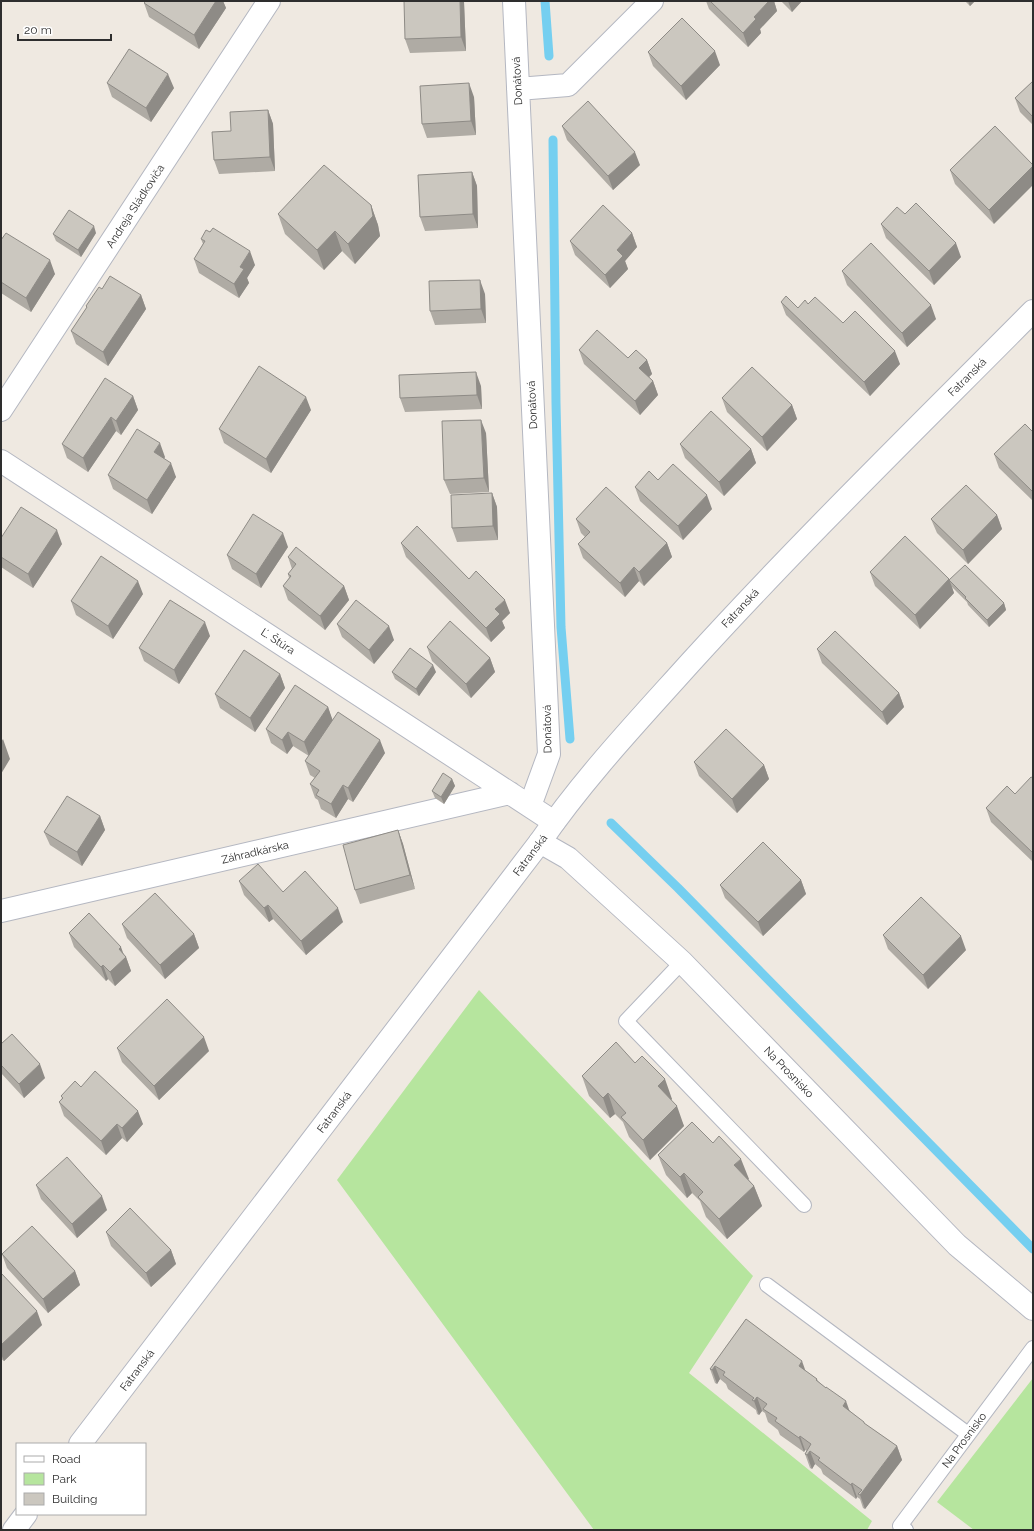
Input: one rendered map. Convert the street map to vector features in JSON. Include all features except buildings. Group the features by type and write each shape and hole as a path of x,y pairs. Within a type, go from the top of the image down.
{"street":[{"name":"Andreja Sládkoviča","path":"1,410 269,1"},
{"name":"Donátová","path":"514,1 549,754 530,806"},
{"path":"518,89 568,85 652,1"},
{"name":"Fatranská","path":"81,1443 554,822 624,735 748,599 1033,311"},
{"name":"Ľ. Štúra","path":"1,461 554,822"},
{"name":"Záhradkárska","path":"1,911 510,793"},
{"name":"Na Prosnisko","path":"540,842 568,858 682,962 957,1245 1033,1309"},
{"path":"14,1530 25,1515"}],"lane":[{"path":"682,962 626,1021 804,1205"},
{"path":"767,1285 968,1434"},
{"name":"Na Prosnisko","path":"906,1530 900,1526 1033,1348"}],"green space":[{"path":"479,990 753,1276 689,1373 872,1521 867,1530 594,1530 337,1180"},
{"path":"1033,1378 1033,1530 974,1530 937,1502"}],"waterway":[{"path":"545,1 549,56"},
{"path":"553,140 556,403 561,627 570,739"},
{"path":"611,823 678,888 1033,1249"}]}
